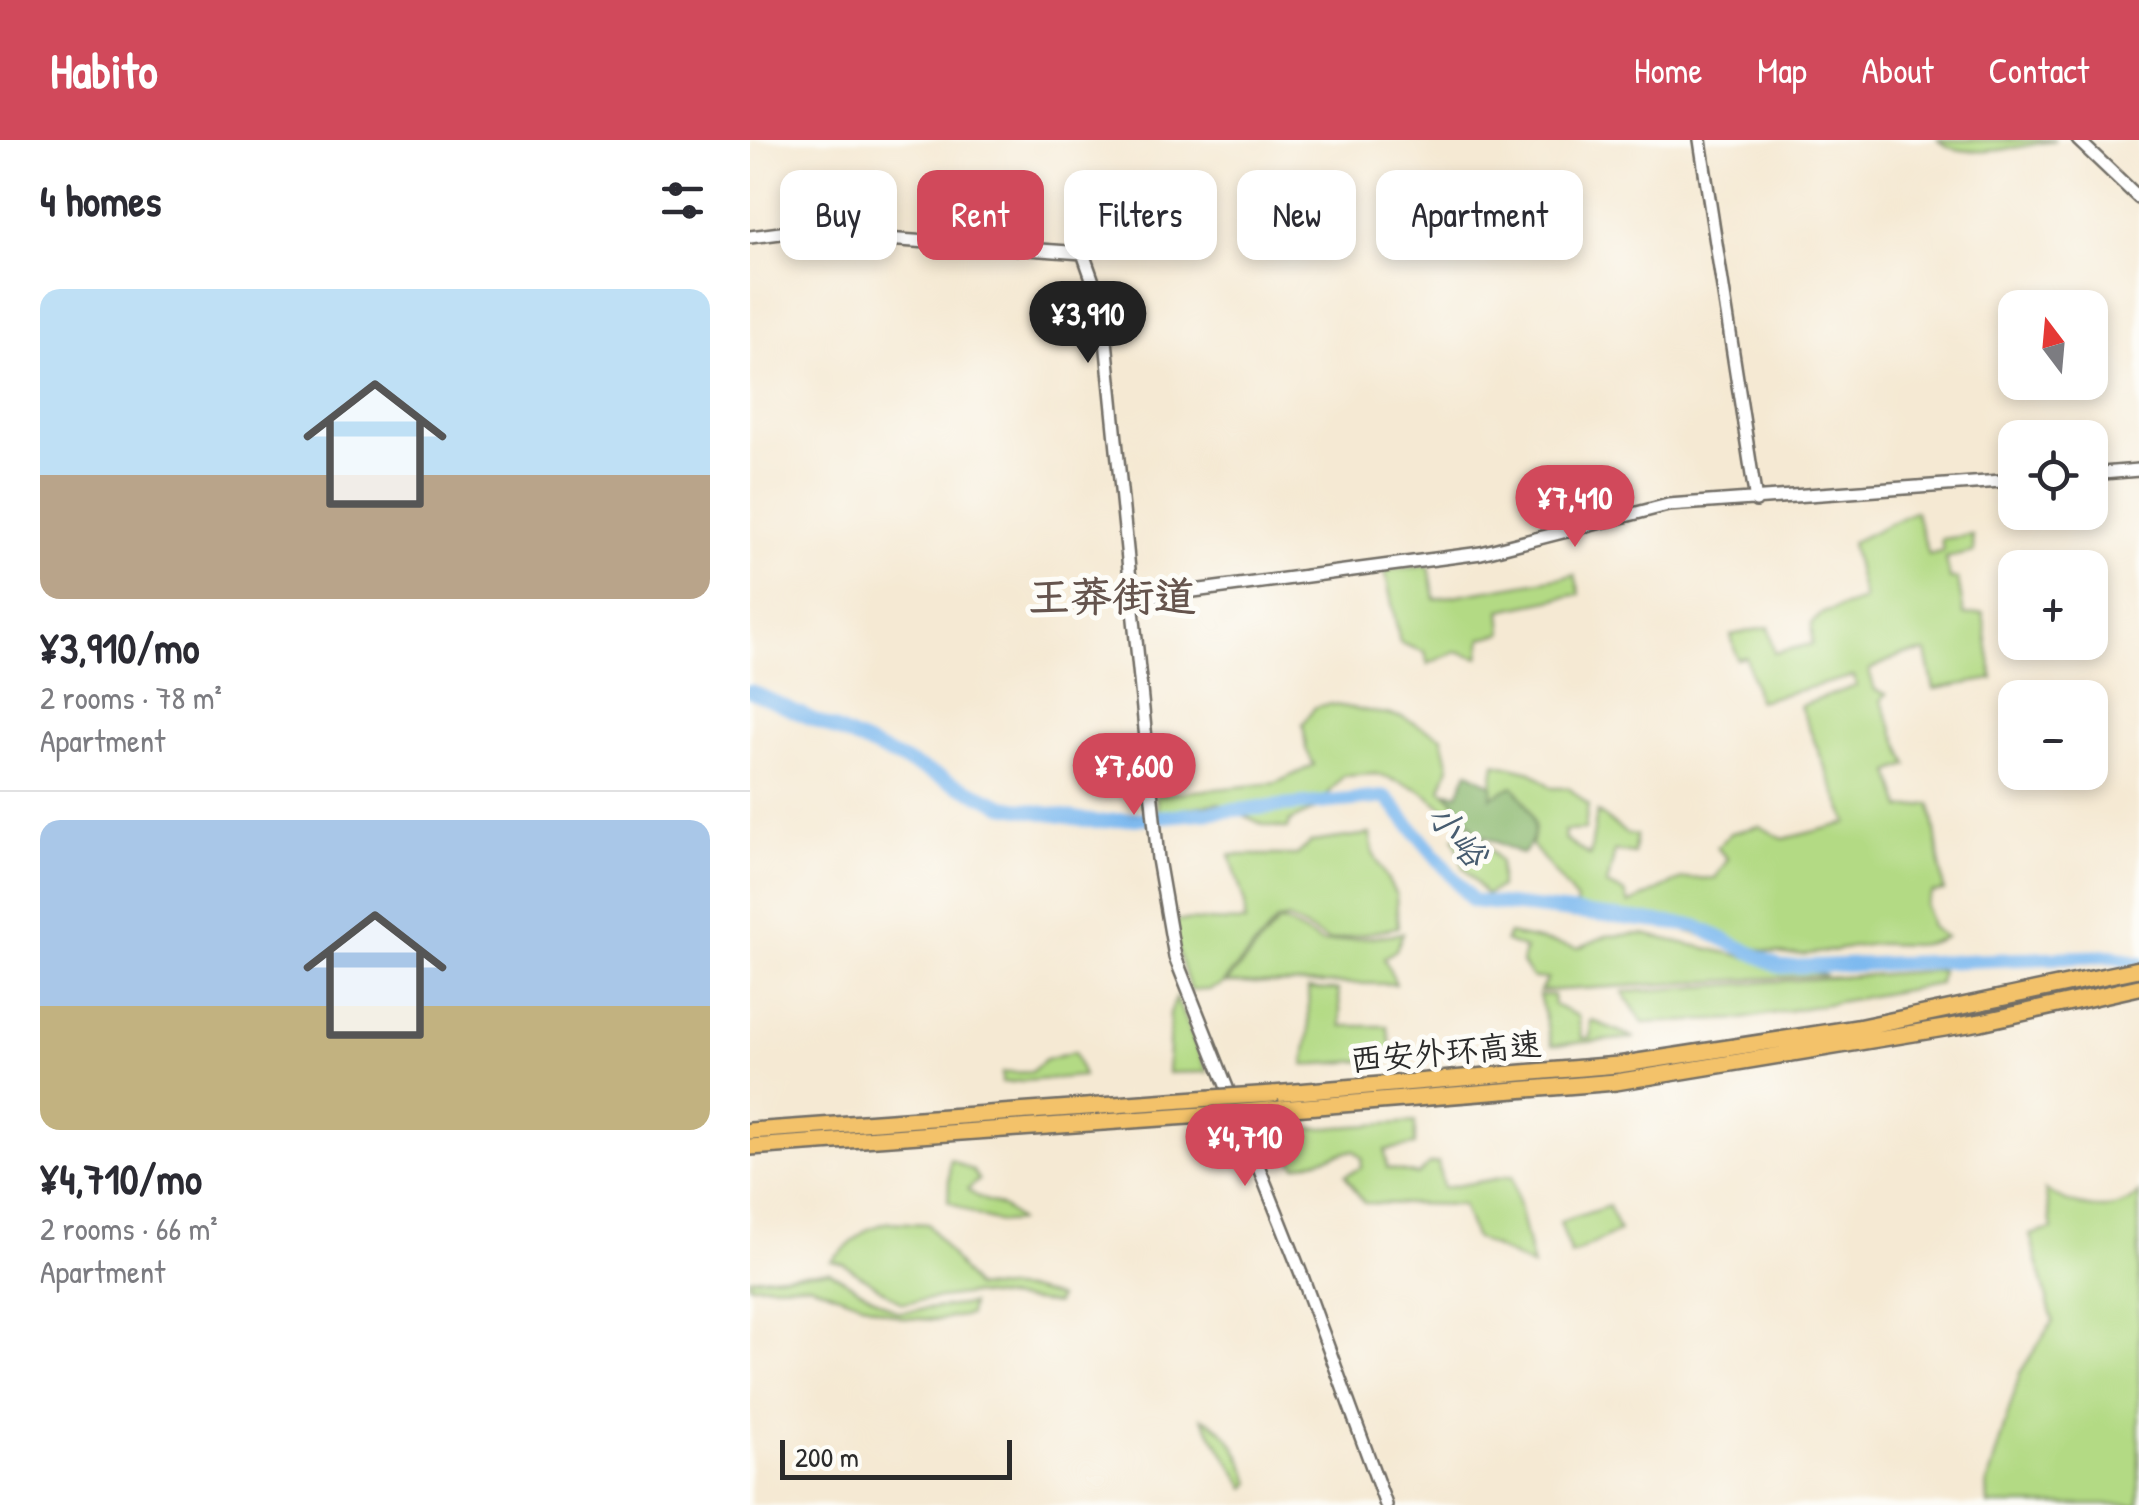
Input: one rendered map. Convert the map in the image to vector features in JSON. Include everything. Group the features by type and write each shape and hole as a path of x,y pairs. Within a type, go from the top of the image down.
{"highway":[{"name":"西安外环高速","path":"1276,1102 1618,1066 1857,1028 2139,969"},
{"name":"西安外环高速","path":"750,1131 1616,1082 1981,1022 2139,986"},
{"name":"西安外环高速","path":"750,1146 1214,1106"}],"street":[{"path":"1700,140 1756,500"},
{"path":"2078,140 2139,198"},
{"path":"750,237 788,232 1082,254 1103,310 1158,859 1175,957 1302,1276 1386,1505"},
{"path":"2108,473 2139,470"},
{"path":"1133,599 1481,553 1668,505 1998,481"}],"green space":[{"path":"1938,140 2056,140 1978,151 1949,147"},
{"path":"1915,511 1929,555 1943,551 1941,539 1972,535 1974,552 1946,558 1950,579 1958,579 1964,615 1983,613 1993,679 1934,689 1926,652 1901,655 1869,670 1875,690 1886,694 1881,700 1908,765 1890,772 1902,808 1931,804 1944,891 1932,893 1926,905 1931,927 1945,937 1919,945 1878,944 1790,954 1652,923 1573,918 1577,901 1532,845 1535,827 1505,792 1490,797 1495,763 1532,772 1552,788 1569,788 1588,805 1585,830 1564,831 1565,839 1590,856 1597,812 1627,834 1636,835 1634,854 1615,851 1607,885 1625,893 1629,904 1682,879 1715,878 1728,859 1717,848 1731,833 1760,826 1783,839 1848,823 1800,706 1856,686 1854,676 1758,701 1746,657 1737,659 1731,635 1769,627 1774,653 1812,644 1812,623 1823,613 1864,600 1851,543"},
{"path":"1429,566 1435,599 1575,575 1580,594 1501,610 1503,633 1482,638 1479,658 1456,651 1428,664 1425,652 1400,643 1385,570"},
{"path":"1329,704 1402,717 1442,737 1449,767 1441,789 1477,833 1419,789 1376,774 1343,776 1316,809 1290,821 1288,829 1264,825 1218,803 1158,813 1156,795 1276,783 1314,765 1306,749 1303,724 1315,707"},
{"path":"1468,771 1493,786 1491,797 1513,786 1525,802 1534,828 1529,846 1522,854 1477,833 1447,792 1458,794"},
{"path":"1370,834 1373,853 1396,895 1398,927 1329,941 1288,919 1277,921 1221,985 1209,990 1190,990 1168,920 1245,922 1245,904 1230,855 1297,855 1311,842"},
{"path":"1481,836 1500,862 1500,887 1486,895 1464,868 1454,838"},
{"path":"1284,922 1323,943 1403,933 1396,950 1384,958 1396,984 1226,983 1277,924"},
{"path":"1509,934 1578,948 1606,936 1643,934 1826,975 1540,991 1547,979 1532,978 1522,963 1525,949 1505,941"},
{"path":"1941,970 1939,984 1742,1019 1643,1023 1623,992"},
{"path":"1308,989 1338,990 1342,1026 1387,1026 1394,1059 1304,1065 1309,1033"},
{"path":"1539,995 1553,995 1554,1005 1578,1016 1582,1038 1590,1038 1591,1020 1635,1038 1552,1045"},
{"path":"1176,998 1207,1072 1168,1073 1170,1013"},
{"path":"1074,1052 1083,1076 1002,1083 1002,1073 1031,1072 1045,1060"},
{"path":"1415,1122 1415,1145 1385,1150 1387,1168 1418,1175 1429,1164 1438,1163 1443,1188 1512,1176 1533,1267 1474,1237 1462,1205 1364,1203 1345,1175 1361,1168 1362,1158 1354,1150 1296,1166 1278,1135 1308,1129"},
{"path":"950,1159 973,1171 979,1180 968,1189 1004,1208 1018,1221 991,1220 948,1201"},
{"path":"2045,1190 2092,1208 2117,1206 2139,1193 2139,1505 1988,1505 1987,1485 2020,1373 2053,1321 2030,1235 2052,1229"},
{"path":"1609,1206 1619,1231 1571,1255 1560,1222"},
{"path":"888,1222 928,1224 974,1287 1029,1290 1058,1298 1056,1304 971,1294 902,1303 844,1264 831,1261 866,1230"},
{"path":"829,1271 898,1312 971,1304 969,1315 938,1320 903,1318 809,1284 750,1285 750,1278"},
{"path":"1202,1418 1219,1428 1233,1444 1251,1483 1246,1488"}],"waterway":[{"name":"小峪","path":"750,691 1004,806 1097,822 1386,797 1473,901 1696,926 1781,967 2111,956 2139,964"}],"district":[{"name":"王莽街道","path":"1112,596"}]}
